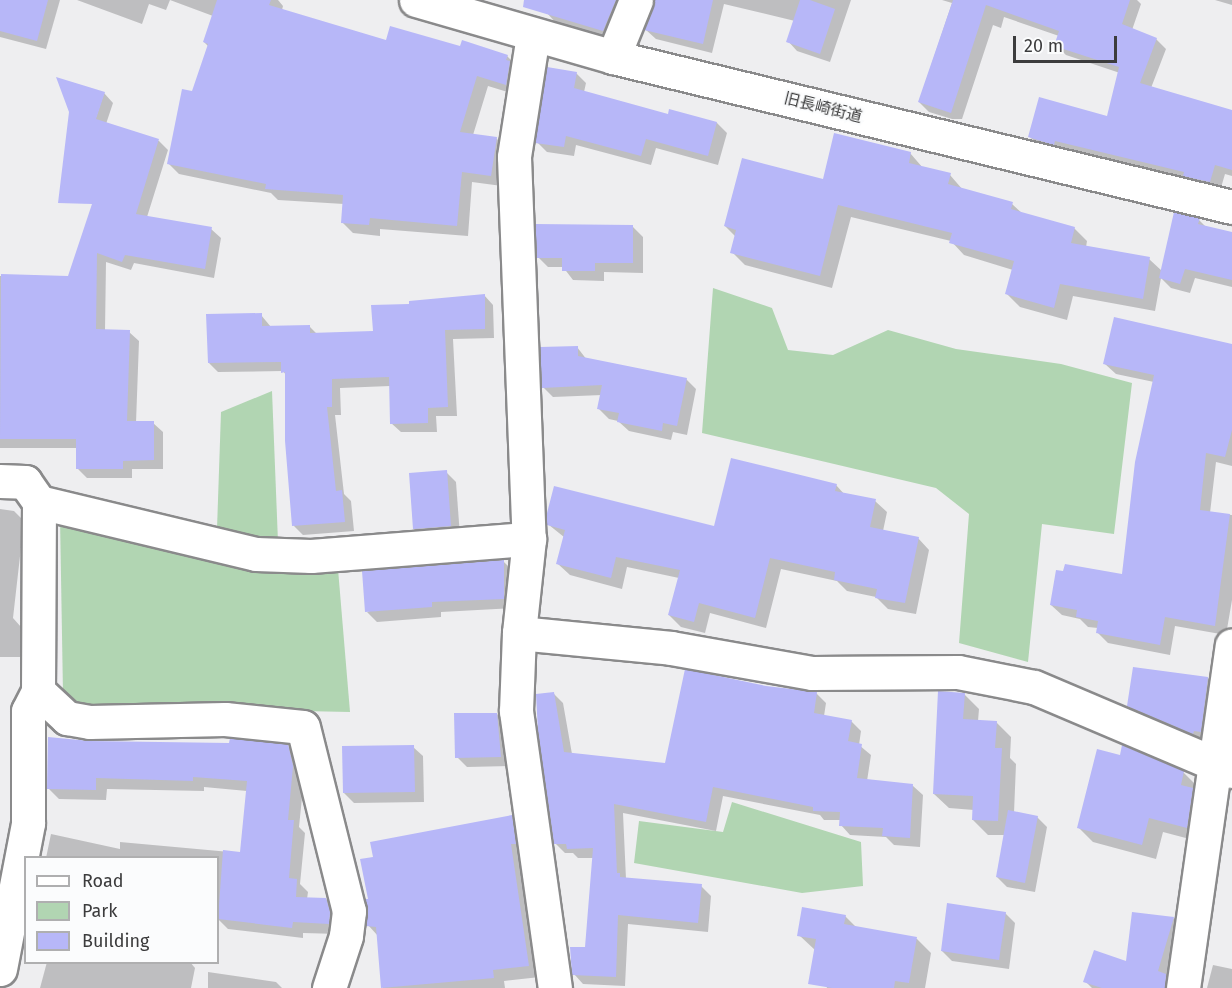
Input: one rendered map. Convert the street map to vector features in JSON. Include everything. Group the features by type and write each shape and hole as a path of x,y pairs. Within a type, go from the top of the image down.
{"street":[{"name":"旧長崎街道","path":"416,0 613,57 1232,207"},
{"path":"613,57 636,0"},
{"path":"533,35 514,157 529,539 519,633 516,711 555,988"},
{"path":"0,481 26,482 39,502 38,691 28,711 28,823 0,969"},
{"path":"39,502 256,554 311,556 529,539"},
{"path":"519,633 671,648 812,673 958,672 1034,687 1224,769"},
{"path":"1183,988 1224,769 1232,645"},
{"path":"38,691 67,718 90,722 225,719 303,727 349,911 346,936 330,988"}],"green space":[{"path":"713,288 772,308 788,350 833,355 888,330 956,349 1061,364 1132,383 1114,534 1042,524 1028,662 959,643 969,514 936,488 702,433"},
{"path":"272,391 278,542 217,529 221,412"},
{"path":"60,517 338,569 350,712 76,706 63,694"},
{"path":"732,802 861,842 863,886 802,893 634,863 639,821 723,832"}],"building":[{"path":"0,0 48,0 37,41 0,31"},
{"path":"217,0 271,0 269,5 386,40 390,26 460,46 462,40 508,55 506,60 510,61 506,85 477,76 460,132 497,137 491,176 462,172 457,226 370,218 369,225 341,223 343,195 265,189 266,184 167,164 182,89 192,91 208,44 203,42"},
{"path":"524,0 616,0 603,31 523,7"},
{"path":"654,0 713,0 703,44 644,30"},
{"path":"800,0 810,0 835,9 820,54 786,42"},
{"path":"953,0 1130,0 1122,24 1157,38 1140,83 1232,110 1232,170 1215,165 1210,182 1183,176 1184,172 1055,141 1054,145 1028,137 1039,97 1107,116 1119,67 1054,46 1059,31 986,5 951,113 918,102"},
{"path":"547,67 577,72 574,88 668,114 669,109 717,122 708,156 646,139 641,156 566,136 564,147 535,143"},
{"path":"56,77 105,92 96,119 159,139 136,214 212,227 205,269 125,255 122,262 97,253 96,329 130,330 127,421 154,421 154,460 123,461 123,469 76,469 76,439 0,439 1,274 68,276 92,204 58,203 69,112"},
{"path":"834,133 911,152 909,163 951,173 948,184 1013,202 1011,209 1075,227 1071,243 1150,257 1143,299 1060,284 1054,308 1005,294 1014,261 949,243 952,233 838,205 820,276 730,253 736,230 724,226 742,158 823,179"},
{"path":"1174,212 1200,218 1198,224 1232,232 1232,280 1185,269 1180,284 1159,278"},
{"path":"535,224 633,225 633,263 595,263 595,271 562,271 562,258 537,258"},
{"path":"485,294 485,329 445,330 448,407 428,408 428,423 390,424 389,377 332,379 332,407 327,407 336,491 342,490 345,522 292,526 285,441 285,372 281,373 281,362 208,363 206,314 262,313 262,326 310,325 310,333 373,331 371,305 409,304 409,301"},
{"path":"1114,317 1232,344 1232,430 1225,457 1206,453 1200,510 1230,514 1215,626 1165,617 1160,645 1096,633 1098,621 1076,617 1077,610 1050,605 1056,570 1063,571 1065,564 1122,574 1135,462 1154,375 1103,364"},
{"path":"578,346 578,356 687,378 677,426 663,423 662,431 617,422 619,413 597,409 602,385 542,388 540,347"},
{"path":"731,458 837,484 835,491 876,499 870,527 919,537 905,603 875,598 877,589 834,580 835,572 770,558 755,618 699,603 694,622 668,615 680,570 616,557 611,578 556,564 565,530 547,525 547,513 554,486 714,526"},
{"path":"447,470 451,526 413,529 409,473"},
{"path":"504,560 504,599 432,602 432,607 365,612 362,571"},
{"path":"1133,667 1208,677 1201,732 1194,731 1193,734 1127,706"},
{"path":"685,669 766,686 817,692 814,713 852,720 848,741 862,744 857,778 913,784 910,838 882,836 883,828 839,826 840,812 813,811 813,807 713,787 706,822 614,804 617,873 620,873 620,877 702,884 698,923 618,915 616,977 572,975 570,947 585,947 593,848 567,849 566,844 554,844 538,732 536,694 554,692 564,752 665,763"},
{"path":"938,691 965,693 963,719 997,721 995,748 1002,748 998,821 972,820 973,796 933,794"},
{"path":"454,713 497,713 501,757 455,758"},
{"path":"48,737 90,741 229,743 230,738 288,744 293,766 288,820 294,820 289,878 297,879 296,897 326,898 330,912 329,924 293,922 292,928 219,919 223,850 240,852 247,781 193,777 193,781 96,778 96,790 47,789"},
{"path":"414,745 415,792 343,793 342,746"},
{"path":"1122,745 1184,771 1181,785 1193,788 1187,828 1149,818 1142,845 1077,828 1097,749 1120,755"},
{"path":"1008,810 1038,816 1025,883 996,877"},
{"path":"512,815 516,844 511,844 529,966 493,970 494,978 381,988 376,927 366,926 365,899 368,899 360,859 373,857 370,842"},
{"path":"947,903 1006,912 999,960 941,951"},
{"path":"802,907 846,915 844,924 917,937 909,983 895,981 894,988 832,988 808,984 816,939 797,936"},
{"path":"1132,912 1174,917 1158,971 1166,974 1165,988 1102,988 1083,982 1094,950 1126,961"}]}
